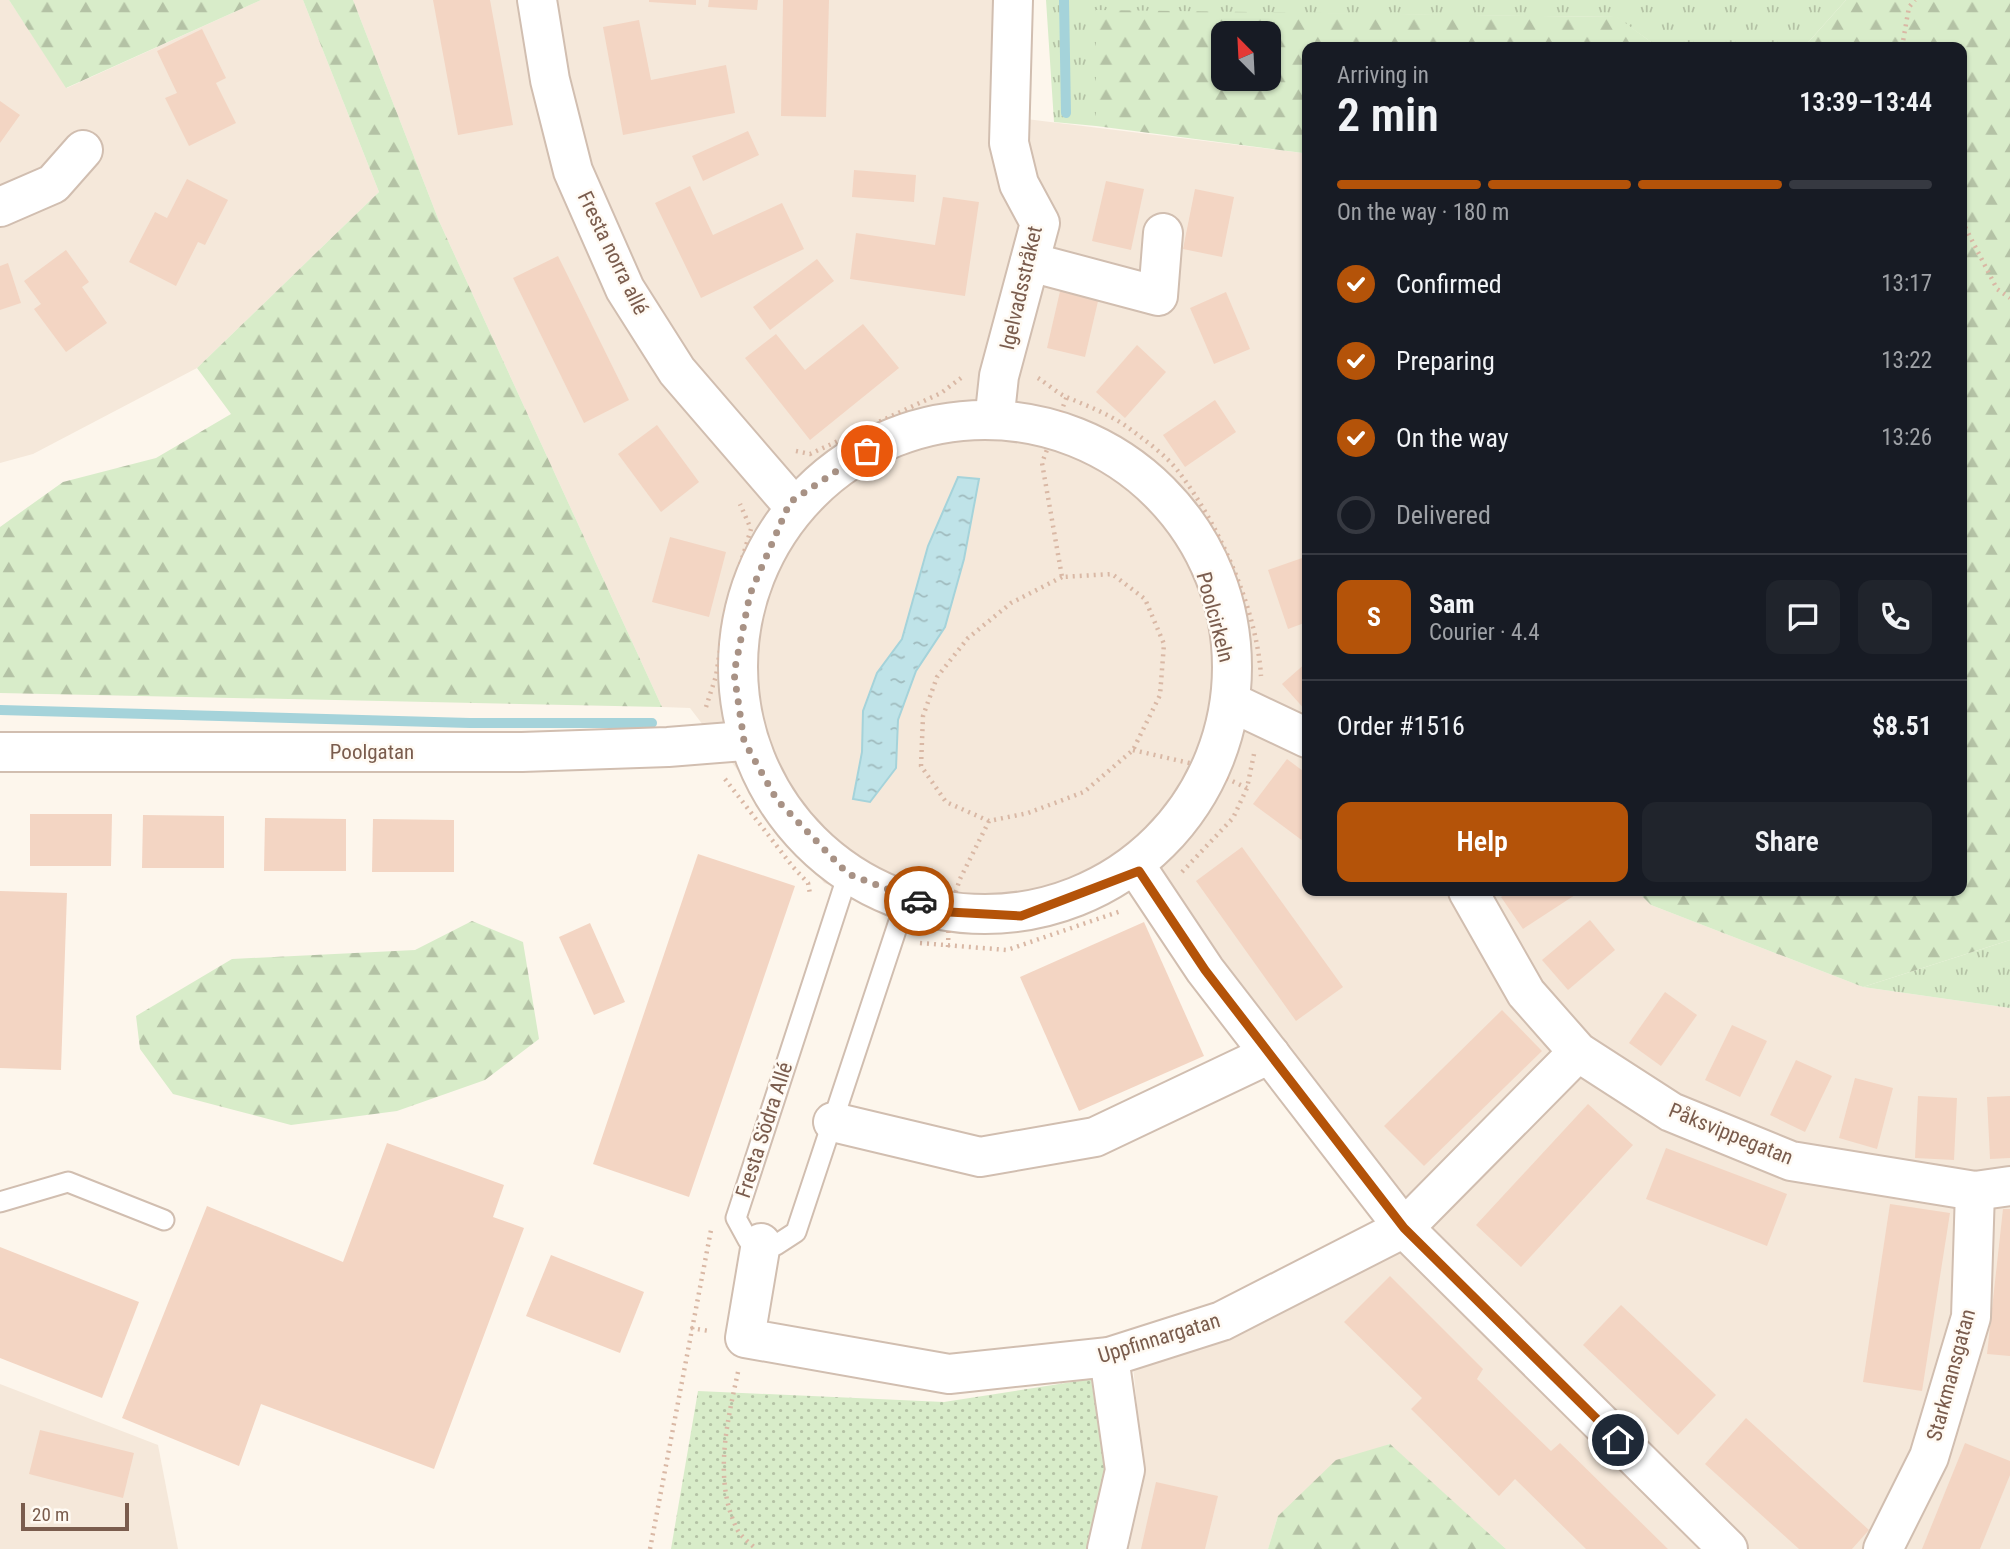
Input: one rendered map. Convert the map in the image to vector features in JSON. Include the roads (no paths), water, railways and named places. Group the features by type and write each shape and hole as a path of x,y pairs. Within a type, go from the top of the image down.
{"street":[{"name":"Fresta norra allé","path":"537,0 550,79 573,171 625,289 677,371 790,502"},
{"name":"Igelvadsstråket","path":"997,395 1040,223 1019,184 1009,143 1013,0"},
{"path":"0,207 53,184 83,150"},
{"path":"1030,262 1157,296 1163,233"},
{"name":"Poolcirkeln","path":"997,395 1040,419 1061,410 1071,429 1115,458 1159,498 1192,540 1213,591 1247,710 1233,781 1191,820 1148,885 1021,916 948,929 907,897 848,874 777,800 727,742 734,673 750,594 790,502 867,451 997,395"},
{"path":"1247,710 1302,736"},
{"name":"Poolgatan","path":"0,752 522,752 727,742"},
{"path":"1148,885 1205,970 1404,1228 1728,1549"},
{"name":"Påksvippegatan","path":"1471,896 1527,993 1578,1052 1671,1112 1791,1161 1992,1188"},
{"name":"Uppfinnargatan","path":"761,1243 745,1338 949,1374 1109,1357 1222,1321 1404,1228 1578,1052"},
{"path":"833,1122 980,1157 1095,1137 1269,1054"},
{"name":"Starkmansgatan","path":"1883,1549 1929,1457 1971,1317 1992,1188"},
{"path":"1107,1549 1125,1470 1109,1357"}],"lane":[{"name":"Fresta Södra Allé","path":"761,1243 748,1240 736,1218 848,874"},
{"path":"761,1243 776,1245 796,1232 907,897"},
{"path":"0,1202 68,1182 164,1220"}],"water":[{"path":"958,477 979,479 964,559 945,627 916,671 898,720 896,768 870,802 853,799 862,752 863,711 877,673 902,639 928,546"}],"waterway":[{"path":"1064,0 1066,113"},
{"path":"0,710 470,723 652,723"}]}
